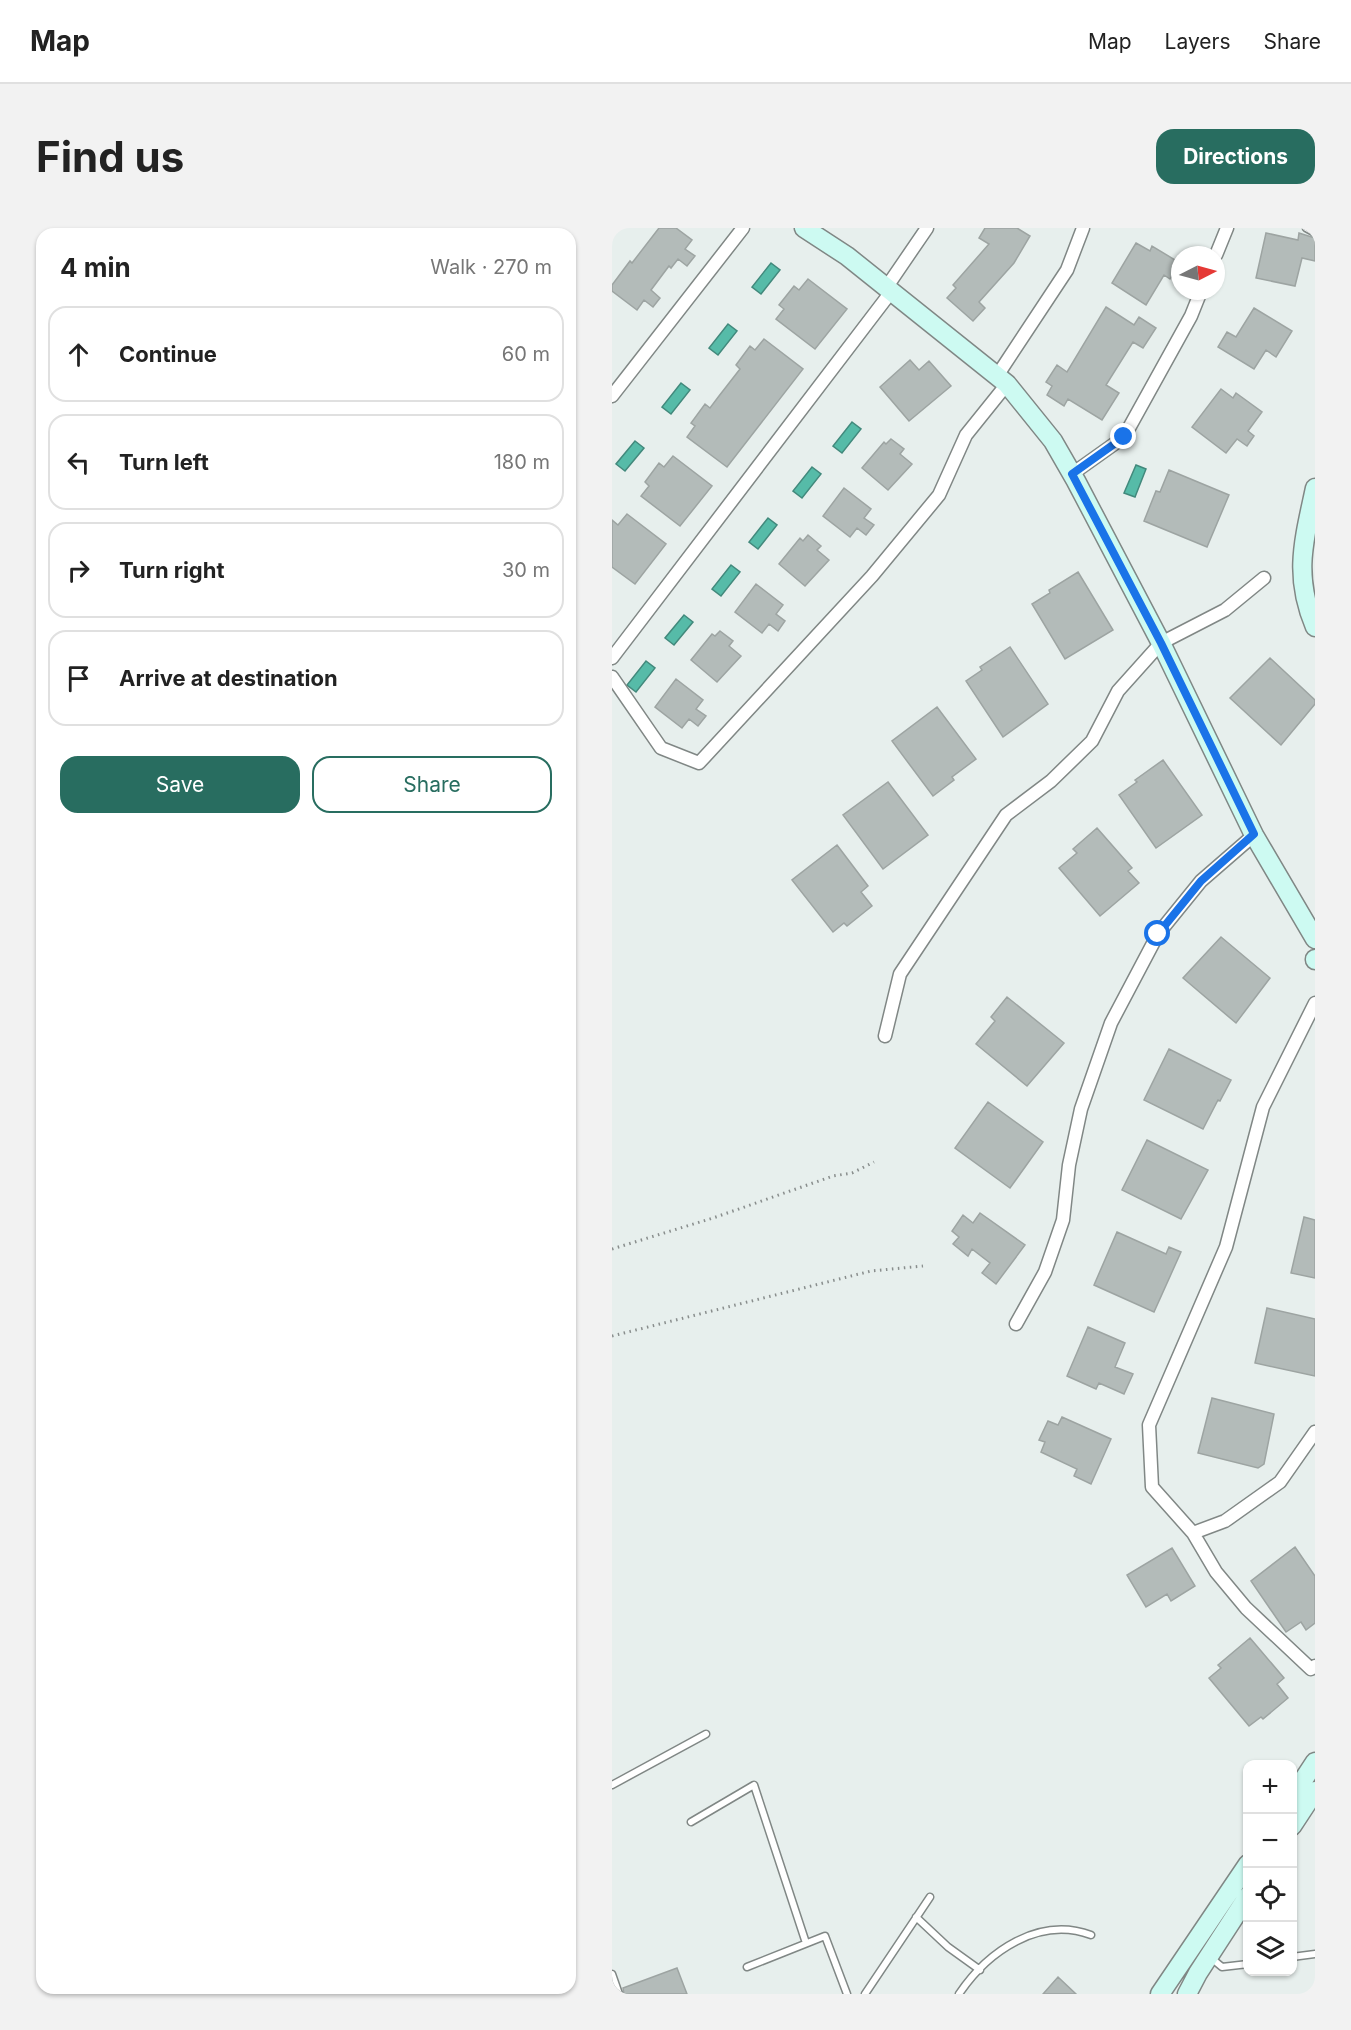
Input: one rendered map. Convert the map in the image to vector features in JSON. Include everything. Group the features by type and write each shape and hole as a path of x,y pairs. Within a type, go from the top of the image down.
{"street":[{"path":"612,396 743,228"},
{"path":"804,228 847,256 1002,380 1053,441 1161,643 1254,834 1315,939"},
{"path":"612,658 888,290 927,228"},
{"path":"612,677 661,748 699,763 872,576 939,495 966,435 1002,380 1066,270 1083,228"},
{"path":"1220,246 1227,228"},
{"path":"1072,474 1124,437 1191,316 1197,300"},
{"path":"1315,488 1302,546 1301,572 1305,601 1315,627"},
{"path":"885,1036 900,974 1006,814 1051,780 1092,741 1118,691 1161,643 1226,610 1264,578"},
{"path":"1016,1324 1045,1272 1063,1220 1069,1165 1081,1109 1111,1023 1158,934 1201,881 1254,834"},
{"path":"1315,1003 1263,1107 1226,1247 1149,1425 1152,1487 1193,1533 1216,1572 1246,1608 1311,1669 1315,1666"},
{"path":"1193,1533 1225,1521 1280,1482 1315,1432"},
{"path":"1297,1791 1315,1762"},
{"path":"1297,1820 1315,1791"},
{"path":"1187,1994 1202,1950 1246,1868"},
{"path":"1160,1994 1243,1902"}],"lane":[{"path":"1306,228 1315,233"},
{"path":"612,1785 705,1734"},
{"path":"691,1822 754,1785 806,1943"},
{"path":"865,1994 930,1897"},
{"path":"916,1917 948,1947 980,1970"},
{"path":"959,1994 999,1950 1034,1933 1067,1928 1091,1935"},
{"path":"747,1966 825,1936 848,1994"},
{"path":"1202,1950 1222,1967 1243,1965"},
{"path":"1297,1957 1315,1954"},
{"path":"612,1974 619,1994"}],"path":[{"path":"612,1249 712,1218 833,1176 852,1173 874,1162"},
{"path":"612,1336 871,1271 922,1266"}],"shaded area":[{"path":"771,263 780,270 761,294 752,287"},
{"path":"728,324 737,331 718,355 709,348"},
{"path":"681,383 690,390 671,414 662,407"},
{"path":"852,422 861,429 842,453 833,446"},
{"path":"635,441 644,448 625,471 616,464"},
{"path":"1136,465 1146,469 1135,497 1124,493"},
{"path":"812,467 821,474 802,498 793,491"},
{"path":"768,518 777,525 758,549 749,542"},
{"path":"731,565 740,572 721,596 712,589"},
{"path":"684,615 693,622 674,645 665,638"},
{"path":"646,661 655,668 636,692 627,685"}],"building":[{"path":"659,228 676,228 692,240 685,249 695,256 687,266 678,259 671,268 669,266 651,290 660,298 653,307 644,300 637,310 612,291 612,285"},
{"path":"985,228 1017,228 1030,236 1014,263 979,302 985,308 973,321 947,298 956,288 953,285 989,244 979,238"},
{"path":"1266,233 1298,240 1299,233 1315,238 1315,261 1302,258 1295,286 1256,278"},
{"path":"1136,243 1150,251 1152,246 1171,258 1171,277 1170,279 1164,275 1146,305 1112,283"},
{"path":"808,279 847,309 815,349 776,319 784,309 779,305 794,286 799,290"},
{"path":"1106,307 1134,325 1139,317 1156,328 1143,348 1133,342 1106,385 1119,393 1102,420 1068,399 1064,406 1047,395 1052,386 1046,382 1057,365 1067,372"},
{"path":"1254,308 1292,331 1276,357 1266,350 1254,369 1218,347 1227,332 1236,337"},
{"path":"764,339 803,369 727,467 687,437 695,426 691,423 705,404 710,408 740,369 736,365 750,346 755,350"},
{"path":"910,360 919,370 929,361 951,386 909,421 880,387"},
{"path":"1221,389 1233,398 1236,393 1262,412 1248,431 1254,436 1247,446 1237,439 1226,453 1192,427"},
{"path":"891,439 904,449 900,454 912,464 888,490 862,468 884,442 886,444"},
{"path":"673,456 712,486 680,526 641,496 649,486 645,482 659,463 664,467"},
{"path":"1169,470 1229,495 1207,547 1144,521 1156,491 1160,492"},
{"path":"844,488 871,509 864,518 874,525 866,535 857,528 850,537 823,516"},
{"path":"627,514 666,544 635,584 612,567 612,520 618,525"},
{"path":"808,535 821,546 817,550 829,560 805,586 779,564 800,538 803,541"},
{"path":"1078,572 1113,630 1065,659 1032,604"},
{"path":"756,584 783,605 776,614 785,621 778,631 769,624 762,633 735,612"},
{"path":"720,631 733,641 729,646 741,656 717,682 691,660 712,634 715,636"},
{"path":"1010,647 1048,704 1003,737 966,681 982,670 980,667"},
{"path":"1270,658 1315,700 1315,704 1281,745 1230,698"},
{"path":"676,679 703,700 696,709 706,716 698,726 689,719 682,728 655,707"},
{"path":"937,707 976,759 952,777 954,780 933,796 892,741"},
{"path":"1163,760 1202,815 1156,848 1119,795"},
{"path":"888,782 928,835 883,869 843,815"},
{"path":"1097,828 1132,868 1128,871 1139,883 1100,916 1059,868 1077,853 1073,849"},
{"path":"837,845 868,886 861,892 872,906 847,926 844,923 833,932 792,880"},
{"path":"1221,937 1270,978 1236,1023 1183,978"},
{"path":"1007,997 1064,1043 1027,1086 976,1044 995,1021 991,1017"},
{"path":"1169,1049 1231,1080 1203,1129 1144,1100"},
{"path":"988,1102 1043,1142 1010,1188 955,1148"},
{"path":"1147,1140 1208,1170 1181,1219 1122,1190"},
{"path":"980,1213 1025,1245 996,1284 982,1273 990,1263 972,1249 968,1256 953,1244 959,1237 952,1231 963,1215 973,1223"},
{"path":"1304,1217 1315,1220 1315,1278 1291,1273"},
{"path":"1117,1232 1166,1254 1169,1247 1181,1252 1154,1312 1094,1285"},
{"path":"1267,1308 1315,1319 1315,1376 1255,1363"},
{"path":"1088,1327 1125,1343 1115,1367 1133,1374 1124,1394 1099,1383 1096,1389 1067,1376"},
{"path":"1212,1398 1274,1414 1264,1464 1258,1468 1198,1453"},
{"path":"1062,1417 1111,1439 1091,1484 1074,1476 1077,1469 1041,1452 1045,1442 1039,1440 1048,1421 1058,1425"},
{"path":"1295,1547 1315,1576 1315,1623 1306,1630 1301,1622 1286,1632 1251,1581"},
{"path":"1172,1548 1195,1586 1171,1601 1167,1594 1146,1607 1127,1575"},
{"path":"1250,1638 1284,1678 1277,1684 1288,1698 1263,1719 1261,1717 1249,1726 1209,1678 1221,1668 1218,1665"},
{"path":"677,1968 687,1994 624,1994 623,1988"},
{"path":"1058,1977 1076,1994 1043,1994"}],"route":[{"path":"1124,437 1072,474 1161,643 1254,834 1201,881 1158,934"}]}
